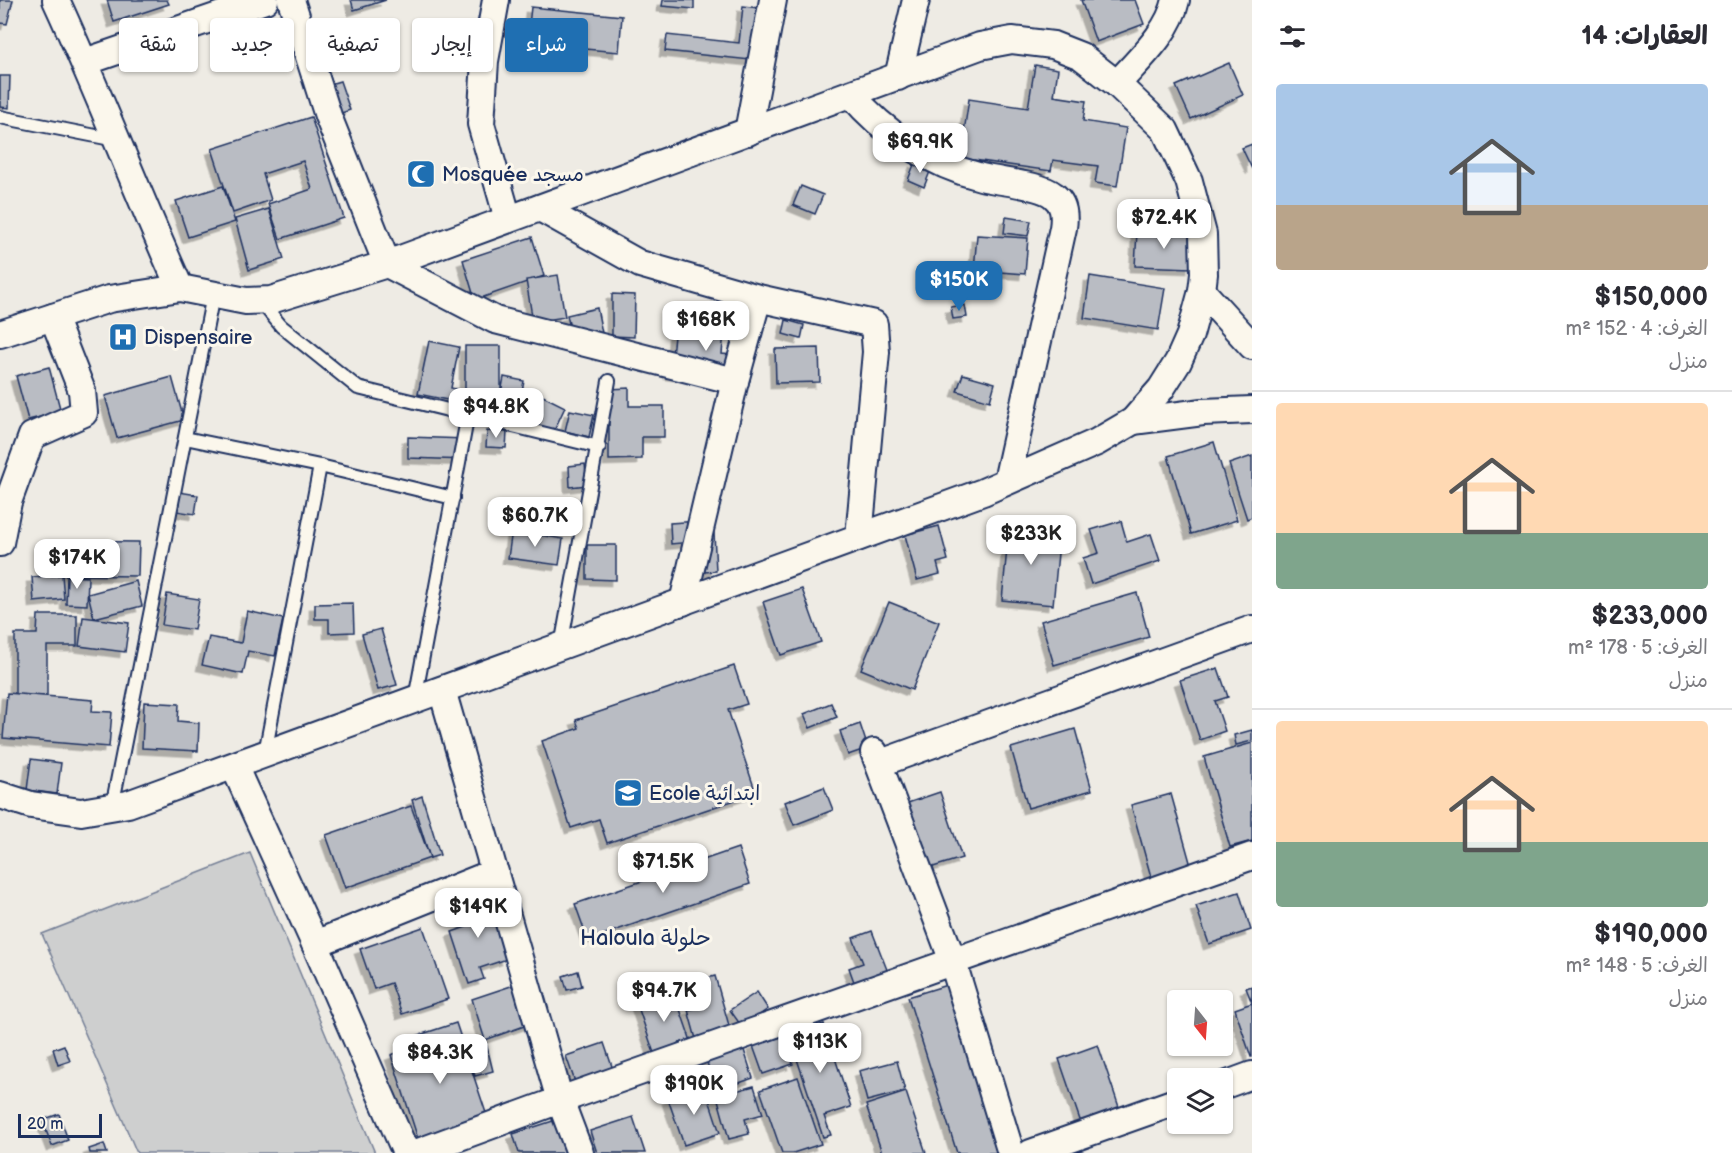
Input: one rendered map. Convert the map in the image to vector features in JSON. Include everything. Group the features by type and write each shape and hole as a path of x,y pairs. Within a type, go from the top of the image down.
{"street":[{"path":"56,0 85,62 180,288"},
{"path":"85,62 265,0"},
{"path":"291,0 328,116 387,264 495,320 735,381"},
{"path":"496,0 485,61 481,124 508,219"},
{"path":"748,132 773,0"},
{"path":"898,76 916,0"},
{"path":"1117,84 1166,26 1176,0"},
{"path":"0,334 109,299 180,288 246,301 271,300 387,264 980,46 1012,40 1053,45 1081,56 1117,84 1165,130 1189,181 1203,234 1202,291 1190,335 1179,362 1161,390 1133,421 1097,442 983,492 128,804 81,812 31,805 0,795"},
{"path":"851,94 883,127 950,167 983,178 1047,191 1060,202 1064,219 1063,228 1007,482"},
{"path":"540,208 640,264 758,298 874,324 876,352 859,537"},
{"path":"1202,291 1252,346"},
{"path":"683,602 735,381 758,298"},
{"path":"0,543 8,502 32,436 84,413 82,391 53,318"},
{"path":"1133,421 1203,412 1252,410"},
{"path":"1011,1153 953,962 881,756 1252,629"},
{"path":"442,690 560,1100 580,1153"},
{"path":"234,766 406,1153"},
{"path":"416,1153 1252,856"},
{"path":"315,944 495,872"},
{"path":"1233,1082 1252,1075"},
{"path":"1031,1153 1167,1105"}],"lane":[{"path":"0,117 116,140"},
{"path":"112,807 213,296"},
{"path":"260,301 281,326 358,388 599,447"},
{"path":"561,646 599,447 609,381"},
{"path":"415,699 468,414"},
{"path":"185,438 320,466 453,498"},
{"path":"265,755 320,466"}],"shaded area":[{"path":"250,853 375,1153 137,1153 42,934"}],"building":[{"path":"0,0 13,0 7,24 0,23"},
{"path":"107,0 167,0 169,4 126,18 119,18 119,20 114,22"},
{"path":"351,0 386,0 354,10"},
{"path":"663,0 694,0 694,9 662,6"},
{"path":"1081,0 1135,0 1144,24 1096,42"},
{"path":"743,6 766,9 760,61 665,51 667,35 739,43"},
{"path":"531,7 622,16 619,52 588,49 588,18 530,18"},
{"path":"1229,63 1243,95 1191,119 1176,86"},
{"path":"1035,65 1058,69 1054,96 1086,101 1083,121 1126,128 1117,186 1095,183 1098,166 1053,160 1051,171 960,158 969,99 1028,108"},
{"path":"0,76 10,76 9,108 0,107"},
{"path":"340,81 350,110 333,116 323,86"},
{"path":"311,117 344,218 280,239 268,204 312,189 303,161 263,174 271,200 233,213 212,149"},
{"path":"1252,144 1252,169 1242,148"},
{"path":"915,162 931,169 924,187 908,180"},
{"path":"223,186 235,222 188,237 176,201"},
{"path":"801,186 823,195 815,214 793,205"},
{"path":"269,209 284,259 249,270 235,219"},
{"path":"1006,217 1031,221 1028,236 1004,233"},
{"path":"1137,232 1193,234 1192,268 1135,266"},
{"path":"977,235 1028,238 1025,274 974,270"},
{"path":"532,237 544,276 475,300 463,260"},
{"path":"558,275 565,317 533,322 526,280"},
{"path":"1090,276 1165,288 1158,330 1084,318"},
{"path":"612,294 635,295 634,337 612,336"},
{"path":"965,305 967,317 953,319 951,307"},
{"path":"597,308 603,338 574,345 567,315"},
{"path":"676,317 725,321 722,354 752,357 750,381 670,374"},
{"path":"786,320 804,325 801,339 783,334"},
{"path":"429,341 459,347 451,388 494,397 492,409 418,394"},
{"path":"465,346 501,346 501,390 465,390"},
{"path":"819,348 820,382 776,383 775,349"},
{"path":"49,367 61,412 28,420 16,376"},
{"path":"963,374 995,383 990,401 957,391"},
{"path":"172,377 184,420 117,438 105,396"},
{"path":"504,377 524,381 518,413 498,409"},
{"path":"629,388 629,406 664,406 664,437 642,437 642,459 609,460 609,389"},
{"path":"533,391 565,407 553,433 520,416"},
{"path":"570,410 594,415 589,437 565,431"},
{"path":"487,431 507,432 506,448 486,447"},
{"path":"408,437 467,439 467,460 408,458"},
{"path":"1214,442 1237,520 1191,534 1168,456"},
{"path":"1252,456 1252,517 1247,519 1229,464"},
{"path":"585,464 587,485 570,487 569,466"},
{"path":"179,492 198,495 195,514 176,511"},
{"path":"699,521 700,534 714,533 716,571 693,573 691,542 671,544 670,523"},
{"path":"1121,521 1127,542 1151,534 1160,561 1091,584 1083,558 1099,553 1091,530"},
{"path":"939,526 948,560 937,563 940,574 917,580 905,535"},
{"path":"1009,528 1060,533 1053,605 1002,600"},
{"path":"512,530 563,539 559,565 508,558"},
{"path":"53,541 139,542 138,576 52,575"},
{"path":"587,545 616,545 616,580 587,579"},
{"path":"62,575 64,599 34,602 32,577"},
{"path":"67,576 88,577 87,605 66,604"},
{"path":"136,581 142,606 94,618 88,594"},
{"path":"802,589 821,642 781,655 763,602"},
{"path":"1137,593 1149,637 1054,665 1041,621"},
{"path":"167,594 199,599 194,630 162,625"},
{"path":"889,602 939,622 912,690 861,669"},
{"path":"353,603 354,632 329,633 329,619 315,619 315,604"},
{"path":"247,611 283,619 275,656 248,651 243,674 202,665 209,637 241,643"},
{"path":"38,615 77,615 77,646 47,646 47,696 15,696 15,634 37,634"},
{"path":"83,617 129,623 125,652 79,646"},
{"path":"381,629 397,685 378,690 362,634"},
{"path":"734,666 747,704 728,710 756,793 607,843 599,819 571,828 542,741 579,728 576,720"},
{"path":"1218,668 1228,697 1215,701 1225,731 1200,740 1180,680"},
{"path":"7,693 93,700 92,711 112,712 109,747 3,738"},
{"path":"144,702 179,704 178,721 199,723 198,751 142,748"},
{"path":"831,703 837,717 810,728 804,714"},
{"path":"860,724 868,748 848,755 840,731"},
{"path":"1075,729 1092,790 1028,808 1011,748"},
{"path":"1252,730 1252,741 1236,745 1234,735"},
{"path":"1252,743 1252,841 1230,847 1204,757"},
{"path":"31,759 61,763 57,794 27,790"},
{"path":"824,787 833,810 794,825 785,802"},
{"path":"940,792 962,858 914,873 893,808"},
{"path":"1171,794 1193,873 1153,884 1131,805"},
{"path":"422,796 440,855 430,858 412,800"},
{"path":"411,806 430,858 345,888 326,835"},
{"path":"738,848 750,884 588,940 575,904"},
{"path":"1239,892 1251,930 1209,944 1196,906"},
{"path":"486,896 507,959 480,968 484,979 469,984 452,932 466,927 458,905"},
{"path":"423,927 448,999 402,1014 391,983 374,989 360,949"},
{"path":"872,931 891,980 858,993 849,968 863,963 853,938"},
{"path":"578,971 582,986 567,990 563,976"},
{"path":"715,976 730,1029 696,1039 688,1010 704,1006 697,981"},
{"path":"517,984 530,1024 485,1040 472,999"},
{"path":"950,984 1004,1153 957,1153 908,997"},
{"path":"1252,986 1252,1003 1246,988"},
{"path":"673,989 692,1044 655,1056 636,1001"},
{"path":"757,992 768,1009 742,1027 730,1010"},
{"path":"1252,1003 1252,1057 1251,1057 1235,1009"},
{"path":"456,1023 489,1122 420,1145 391,1055 416,1046 413,1037"},
{"path":"824,1024 851,1107 824,1116 831,1135 823,1137 789,1035"},
{"path":"784,1035 793,1064 763,1074 753,1046"},
{"path":"486,1043 493,1071 475,1076 467,1048"},
{"path":"604,1043 618,1084 580,1096 566,1056"},
{"path":"64,1045 70,1061 58,1065 53,1049"},
{"path":"1098,1045 1120,1110 1081,1123 1059,1059"},
{"path":"743,1047 753,1078 717,1091 706,1060"},
{"path":"897,1061 905,1091 867,1101 859,1071"},
{"path":"798,1077 821,1144 793,1153 782,1153 760,1090"},
{"path":"754,1086 763,1114 745,1119 749,1134 729,1139 717,1096"},
{"path":"705,1087 720,1133 684,1145 668,1099"},
{"path":"906,1092 926,1153 882,1153 866,1105"},
{"path":"59,1114 68,1140 52,1146 42,1120"},
{"path":"633,1117 645,1153 597,1153 590,1131"},
{"path":"562,1118 574,1153 519,1153 513,1134"},
{"path":"104,1144 107,1153 90,1153 89,1149"}],"place":[{"name":"Mosquée مسجد","path":"421,174"},
{"name":"Dispensaire","path":"123,337"},
{"name":"Ecole ابتدائية","path":"628,793"}],"district":[{"name":"Haloula حلولة","path":"645,937"}]}
